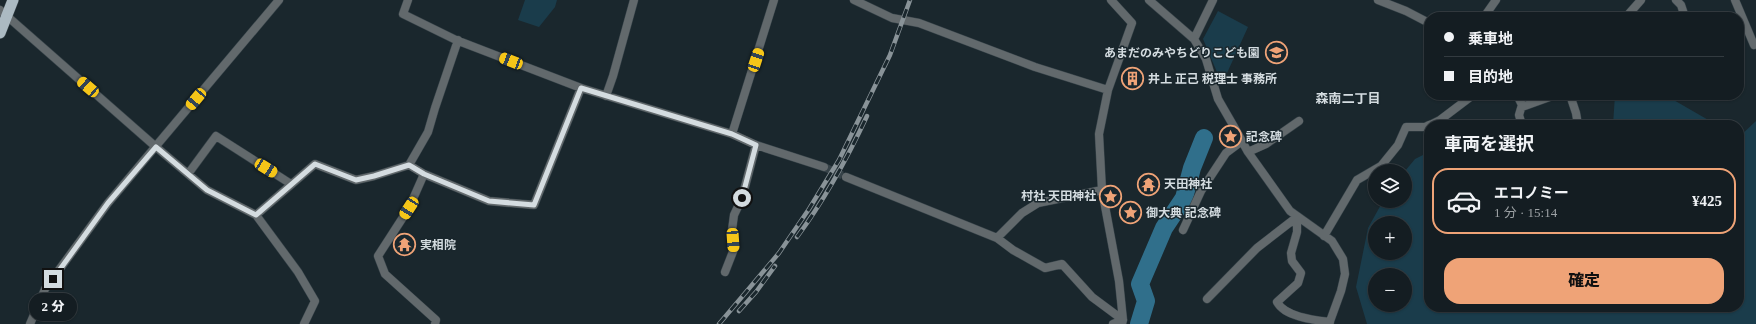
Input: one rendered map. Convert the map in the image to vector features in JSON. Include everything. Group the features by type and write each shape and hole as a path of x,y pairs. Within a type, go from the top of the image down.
{"highway":[{"path":"0,33 3,13 13,0"}],"street":[{"path":"30,324 45,290 108,203 279,0"},
{"path":"408,0 403,14 458,40 581,88 732,134 756,145 824,167"},
{"path":"606,96 614,76 634,0"},
{"path":"732,134 774,0"},
{"path":"854,0 892,18 919,23 1035,67 1108,90"},
{"path":"1111,0 1132,23 1108,90 1099,134 1102,190 1119,281 1122,322"},
{"path":"1149,0 1194,39 1206,60 1218,99 1248,152 1290,211 1332,241 1343,259 1345,274 1341,291 1329,323 1303,318 1280,308 1277,302 1298,283 1301,273 1292,261 1291,253 1297,232 1297,217"},
{"path":"1194,39 1213,0"},
{"path":"1378,0 1406,11 1424,20"},
{"path":"1488,12 1496,0"},
{"path":"1630,12 1641,0"},
{"path":"1676,0 1681,5 1683,12"},
{"path":"1735,0 1740,12"},
{"path":"3,13 207,190 256,215 298,272 315,301 304,324"},
{"path":"1744,21 1754,45"},
{"path":"256,215 315,164 356,180 409,165 428,132 458,40"},
{"path":"409,165 424,174 489,201 534,205 581,88"},
{"path":"1440,120 1466,100"},
{"path":"1520,100 1522,105 1519,115 1520,120"},
{"path":"1522,107 1541,100"},
{"path":"1572,100 1577,120"},
{"path":"1248,152 1266,144 1299,121"},
{"path":"1324,236 1357,180 1381,166 1398,145 1406,127 1424,127"},
{"path":"188,174 216,136 292,184"},
{"path":"1183,230 1201,191 1226,153 1242,141"},
{"path":"725,272 734,249 732,230 734,216 742,198 756,145"},
{"path":"424,174 409,208 378,256 385,274 436,320 436,324"},
{"path":"846,177 997,238 1013,250 1045,268 1062,264 1092,297 1122,322"},
{"path":"997,238 1022,213 1038,202 1102,190"},
{"path":"1208,299 1257,248 1297,217"},
{"path":"1114,324 1122,322"}],"shaded area":[{"path":"525,0 557,0 555,7 539,27 518,20"},
{"path":"1218,11 1248,27 1222,84 1203,39"},
{"path":"1615,100 1674,100 1708,120 1613,120"},
{"path":"1756,121 1756,324 1367,324 1356,287 1368,228 1368,260 1412,260 1412,216 1375,216 1379,208 1412,208 1411,164 1415,159 1424,154 1424,312 1744,312 1744,132"}],"waterway":[{"path":"1139,324 1146,301 1140,284 1164,228 1184,198 1192,168 1204,138"}],"tunnel":[{"path":"824,167 846,177"}],"railway":[{"path":"719,324 779,253 809,209 839,160 890,55 910,0"},
{"path":"797,237 835,178 852,148 867,116"},
{"path":"739,311 756,292 775,266"}],"place":[{"name":"あまだのみやちどりこども園","path":"1276,53"},
{"name":"井上 正己 税理士 事務所","path":"1132,79"},
{"name":"記念碑","path":"1231,137"},
{"name":"天田神社","path":"1149,184"},
{"name":"村社 天田神社","path":"1111,196"},
{"name":"御大典 記念碑","path":"1130,213"},
{"name":"実相院","path":"405,245"}],"district":[{"name":"森南二丁目","path":"1348,98"}],"route":[{"path":"53,279 108,203 156,147 174,164 207,190 256,215 315,164 356,180 409,165 424,174 489,201 534,205 581,88 732,134 756,145 742,198"}]}
